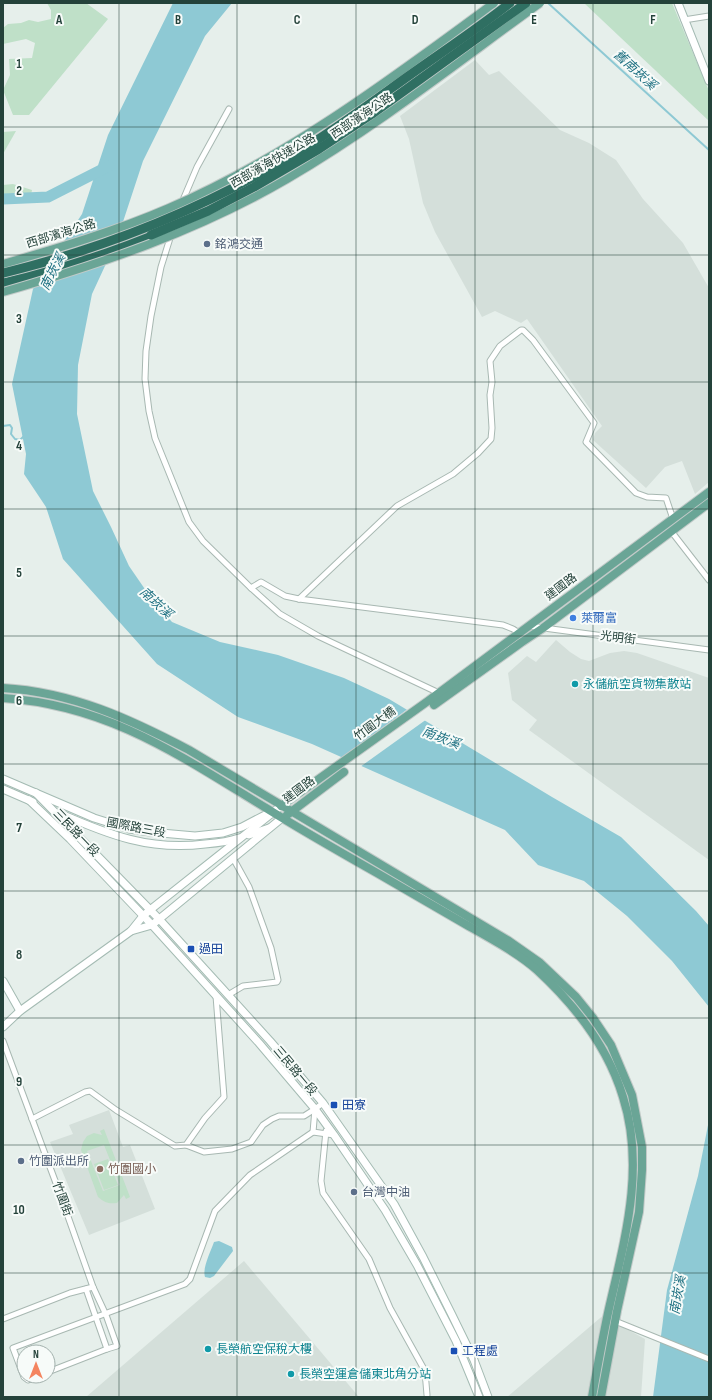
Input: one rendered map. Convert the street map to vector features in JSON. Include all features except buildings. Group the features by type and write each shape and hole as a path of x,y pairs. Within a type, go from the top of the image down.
{"highway":[{"name":"西部濱海快速公路","path":"3,273 85,250 147,228 200,204 252,177 310,144 352,116 510,3"},
{"name":"西部濱海快速公路","path":"3,282 57,268 151,235 208,211 254,187 319,149 372,114 526,3"}],"main road":[{"name":"西部濱海公路","path":"3,264 108,232 169,208 220,184 273,155 348,107 494,3"},
{"name":"西部濱海公路","path":"3,292 98,264 131,252 196,226 265,191 317,161 356,136 540,3"},
{"name":"建國路","path":"431,703 439,693 709,492"},
{"name":"建國路","path":"431,703 543,628 709,503"},
{"path":"3,688 48,694 95,706 147,728 189,750 291,812 509,940 539,962 576,997 593,1018 611,1045 632,1095 642,1147 639,1212 615,1321 601,1397"},
{"path":"3,698 40,702 75,709 115,723 154,741 188,760 282,818 492,940 534,968 568,1002 591,1029 610,1064 623,1097 633,1141 634,1171 630,1211 624,1244 606,1321 592,1397"},
{"name":"竹圍大橋","path":"336,767 431,703"},
{"name":"建國路","path":"282,806 336,767"},
{"name":"建國路","path":"282,818 344,772"}],"street":[{"path":"678,3 709,81"},
{"path":"684,20 709,16"},
{"path":"229,109 197,167 179,209 164,255 151,316 146,351 146,379 149,411 155,438 189,522 203,541 251,588 280,614 318,636 439,693"},
{"path":"298,599 397,506 453,474 478,453 491,439 492,428 490,395 492,382 490,360 500,346 520,330 523,330 533,340 594,423 586,442 636,492 647,497 666,498 673,519"},
{"path":"671,531 709,580"},
{"path":"251,588 261,582 285,596 298,599 503,625 513,629 519,634"},
{"name":"光明街","path":"528,626 709,650"},
{"name":"國際路三段","path":"3,779 111,824 172,835 195,836 223,833 242,827 273,812"},
{"name":"國際路三段","path":"3,789 90,827 137,842 152,844 198,845 228,842 269,828"},
{"name":"三民路一段","path":"36,793 160,920 270,1041 322,1103 394,1204 423,1257 474,1360 488,1397"},
{"name":"三民路一段","path":"29,800 70,839 152,925 315,1109 334,1134 385,1210 417,1265 456,1341 479,1397"},
{"name":"建國路","path":"273,812 282,806"},
{"path":"3,1027 20,1011 131,931 150,910 273,812"},
{"name":"建國路","path":"131,931 152,925 160,920 282,818"},
{"path":"228,995 243,986 277,982 278,980 271,948 249,887 233,858"},
{"path":"3,981 20,1011"},
{"path":"186,1145 205,1118 224,1097 216,996"},
{"name":"竹圍街","path":"3,1041 93,1288 106,1314 117,1346 107,1349"},
{"path":"32,1118 85,1092 90,1091 116,1110 174,1146 186,1145 204,1152 232,1149 251,1142 263,1125 272,1119 279,1116 304,1116 322,1103"},
{"path":"313,1132 315,1109"},
{"path":"326,1124 321,1181 323,1193 369,1259 390,1308 425,1371 427,1395"},
{"path":"24,1344 185,1284 190,1280 215,1211 250,1175 313,1132 334,1134"},
{"path":"3,1319 70,1293 93,1288"},
{"path":"56,1369 107,1349 86,1289"},
{"path":"615,1321 709,1359"},
{"path":"16,1347 13,1348 16,1356"}],"shaded area":[{"path":"475,60 489,75 499,71 560,130 589,143 616,160 643,199 683,243 709,288 709,482 695,494 682,461 665,467 646,488 593,440 595,433 602,426 527,319 521,323 495,311 482,317 435,232 423,203 409,139 400,116"},
{"path":"556,640 581,659 589,661 610,653 624,651 637,653 709,678 709,860 529,730 537,720 512,700 508,673 527,656 536,662"},
{"name":"竹圍國小","path":"109,1110 123,1147 130,1145 155,1209 89,1235 50,1142 73,1134 69,1125"},
{"path":"244,1261 359,1397 86,1397"},
{"path":"606,1313 621,1326 645,1339 641,1397 507,1397"}],"green space":[{"path":"47,3 86,3 108,19 29,115 13,115 3,90 10,75 9,59 32,58 35,43 26,39 3,44 3,28 8,24 21,23 29,20 38,22 51,19 51,10"},
{"path":"584,3 672,3 709,91 709,121"},
{"path":"16,131 3,154 3,132"},
{"path":"13,184 32,190 31,195 3,196 3,185"},
{"path":"104,1129 130,1197 126,1199 124,1195 117,1203 107,1203 98,1197 81,1150 83,1142 87,1136 94,1133 102,1135 100,1131","holes":["104,1145 120,1185 103,1191 87,1151"]},
{"path":"108,1159 118,1185 104,1190 94,1164"}],"water":[{"name":"南崁溪","path":"173,3 232,3 205,36 143,161 117,240 92,294 78,365 77,414 93,491 129,566 151,598 172,622 220,642 278,655 344,678 389,699 621,837 696,911 709,926 709,1007 672,961 627,916 584,881 538,865 505,830 312,744 238,717 157,664 63,559 46,507 24,474 26,454 12,384 33,289 82,214 108,135"},
{"name":"南崁溪","path":"709,1120 709,1397 653,1397 667,1290 698,1176"},
{"path":"219,1241 232,1247 233,1251 214,1276 210,1278 205,1277 204,1273 206,1264 214,1242"}],"pier":[{"path":"409,708 427,719 360,767 340,759"}],"waterway":[{"name":"舊南崁溪","path":"548,3 709,150"},
{"path":"3,199 48,197 109,166"},
{"path":"3,426 10,425 12,428 11,434 15,439 20,440 24,436"}],"place":[{"name":"銘鴻交通","path":"207,244"},
{"name":"萊爾富","path":"573,618"},
{"name":"永儲航空貨物集散站","path":"575,684"},
{"name":"過田","path":"191,949"},
{"name":"田寮","path":"334,1105"},
{"name":"竹圍派出所","path":"21,1161"},
{"name":"竹圍國小","path":"100,1169"},
{"name":"台灣中油","path":"354,1192"},
{"name":"長榮航空保稅大樓","path":"208,1349"},
{"name":"工程處","path":"454,1351"},
{"name":"長榮空運倉儲東北角分站","path":"291,1374"}]}
